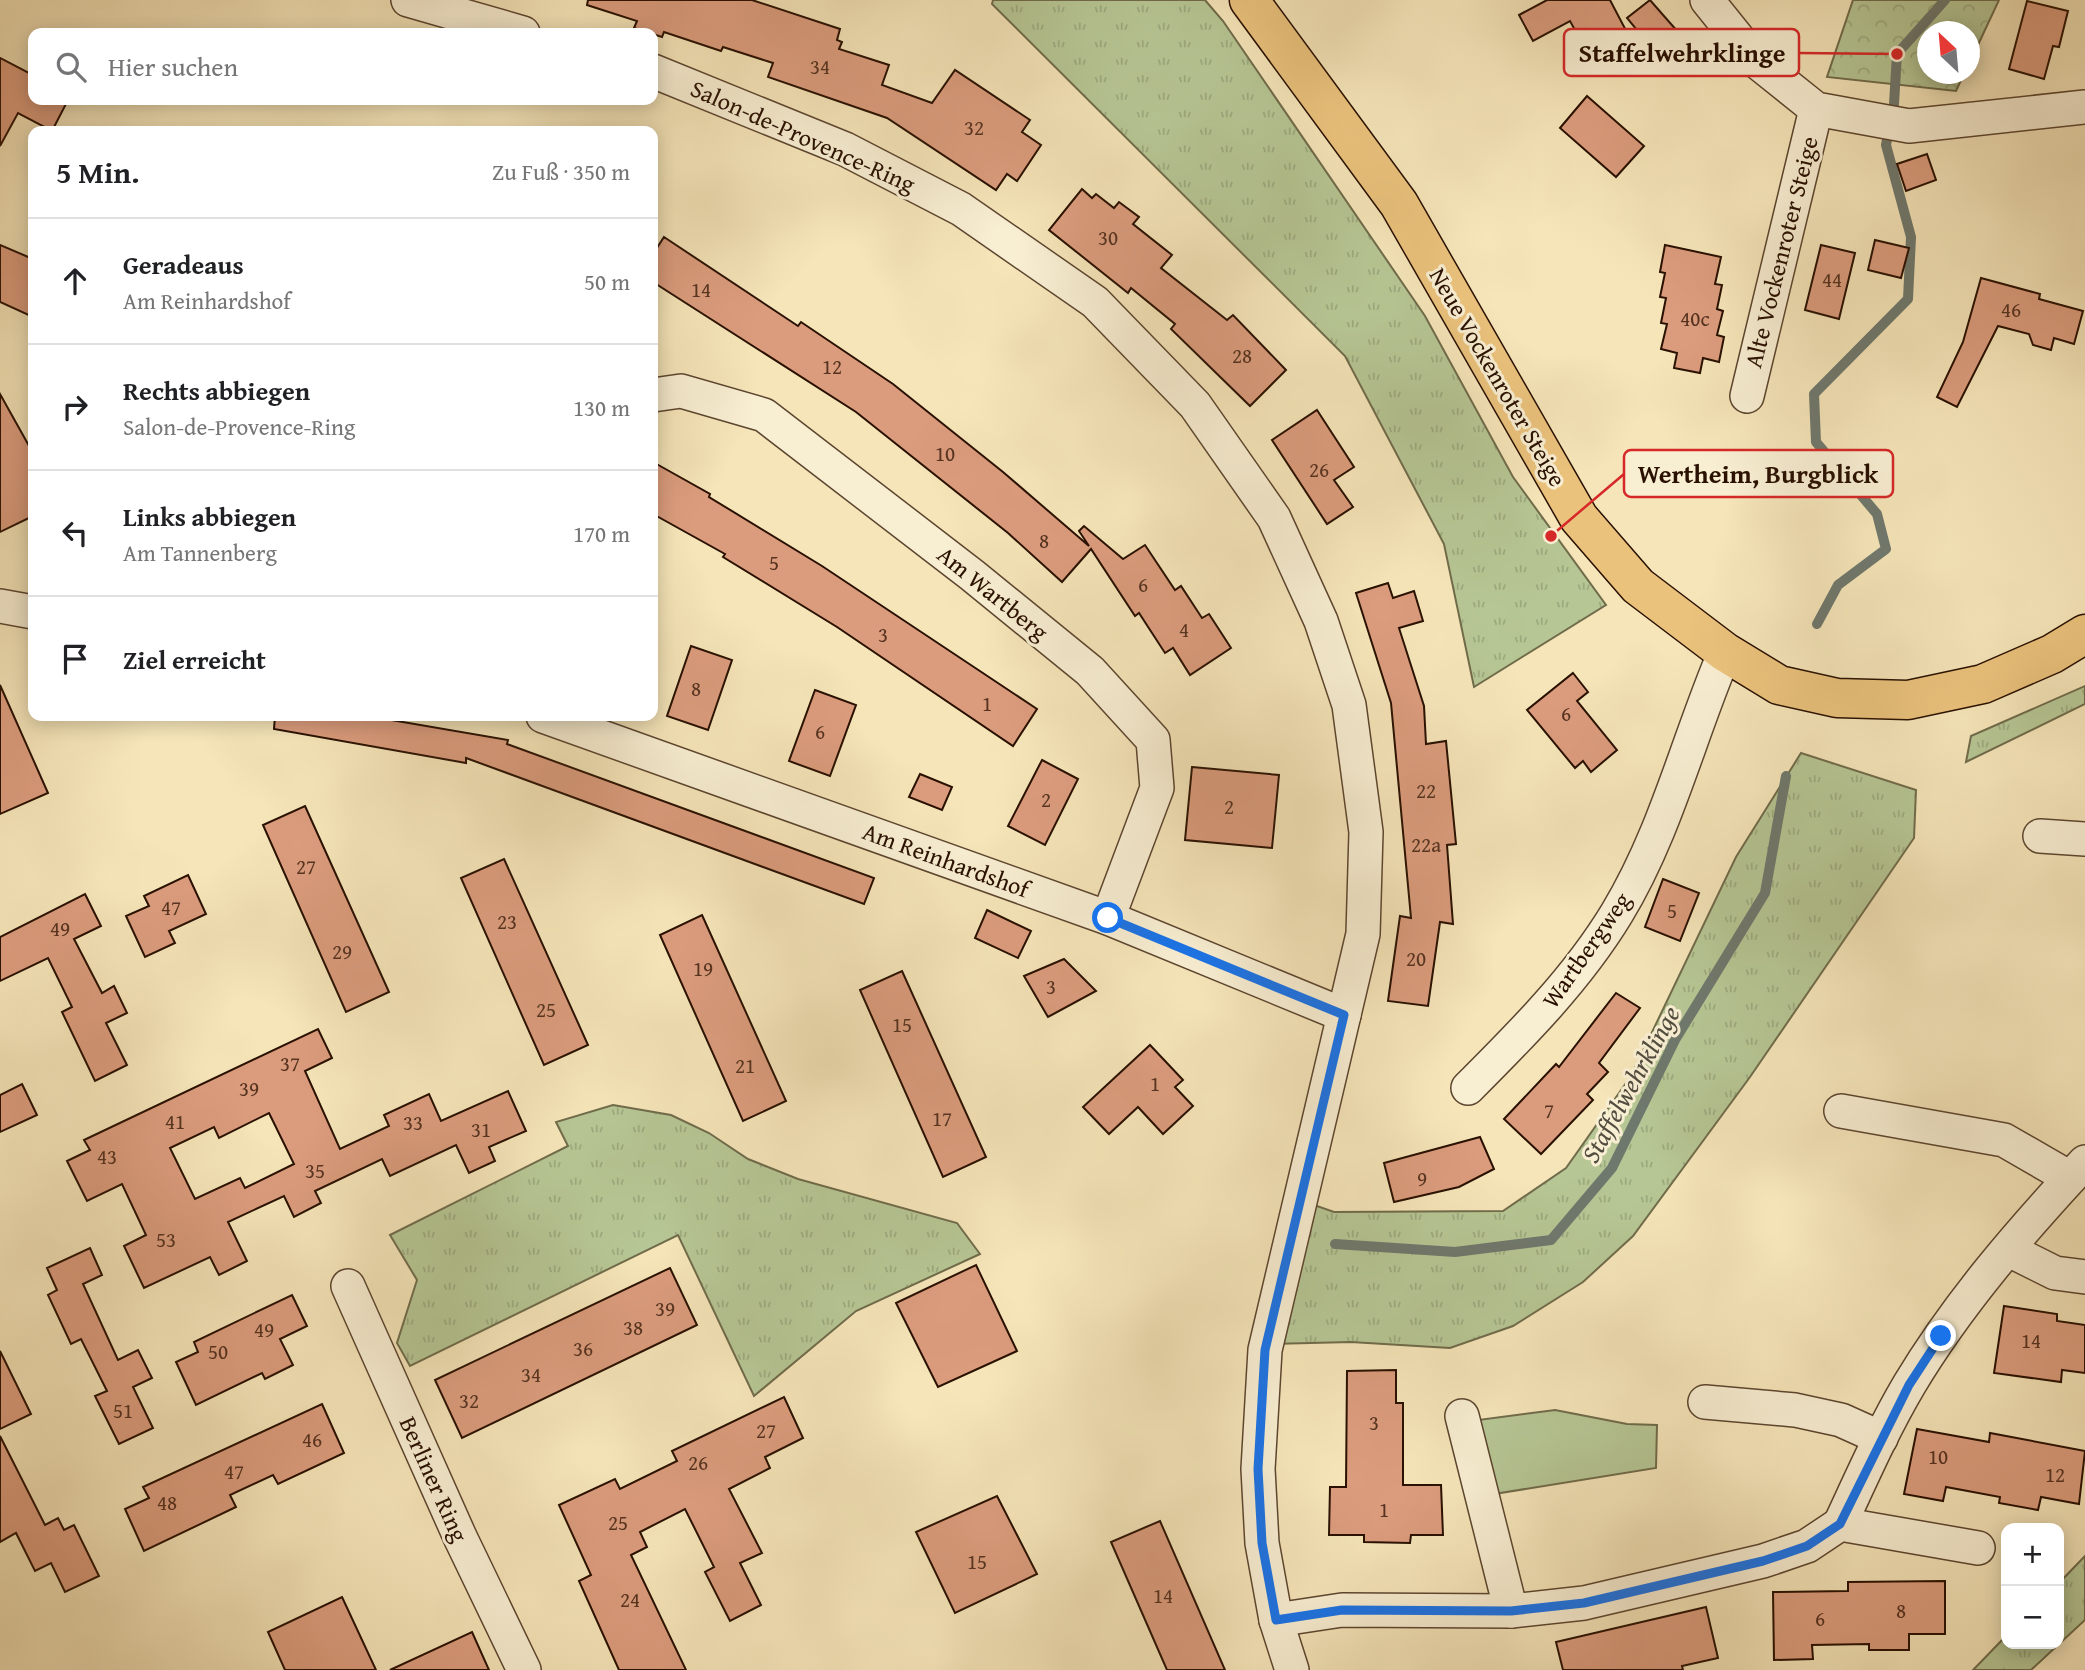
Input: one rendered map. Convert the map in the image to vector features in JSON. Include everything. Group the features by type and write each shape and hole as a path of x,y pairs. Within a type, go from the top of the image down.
{"main road":[{"name":"Neue Vockenroter Steige","path":"1249,0 1399,204 1579,518 1638,586 1726,652 1779,685 1837,698 1908,700 1983,684 2052,654 2085,634"}],"street":[{"path":"408,0 506,28"},
{"name":"Alte Vockenroter Steige","path":"1707,0 1756,61 1816,109 1909,126 2085,107"},
{"name":"Salon-de-Provence-Ring","path":"658,73 845,149 961,209 1095,302 1195,405 1274,518 1321,621 1349,705 1366,832 1363,934 1265,1350 1259,1494 1262,1543 1276,1620 1292,1670"},
{"name":"Alte Vockenroter Steige","path":"1747,396 1816,109"},
{"name":"Am Wartberg","path":"658,395 681,391 764,415 972,575 1090,670 1153,740 1157,788 1108,918"},
{"path":"0,606 28,611"},
{"name":"Wartbergweg","path":"1468,1088 1547,1008 1617,914 1653,842 1683,767 1700,712 1726,652"},
{"name":"Am Reinhardshof","path":"557,721 1108,918 1344,1015"},
{"path":"2040,836 2085,839"},
{"path":"1276,1620 1342,1610 1511,1611 1584,1603 1763,1561 1807,1546 1840,1524 1909,1385 1941,1336 1974,1287 2078,1170 2004,1140 1841,1111"},
{"path":"2009,1250 2056,1273 2085,1277"},
{"name":"Berliner Ring","path":"348,1286 460,1536 524,1670"},
{"path":"1705,1402 1795,1410 1841,1420 1881,1438"},
{"path":"1462,1416 1511,1611"},
{"path":"1840,1524 1978,1548"}],"green space":[{"path":"993,0 1205,0 1223,21 1425,316 1513,477 1606,605 1474,687 1444,544 1345,356 992,4"},
{"path":"1853,0 1999,0 1980,41 1980,21 1917,21 1917,84 1959,84 1956,91 1827,77"},
{"path":"2085,686 2085,704 1966,762 1971,736"},
{"path":"1801,753 1916,790 1914,838 1750,1077 1633,1236 1583,1282 1513,1326 1450,1348 1351,1342 1266,1344 1300,1200 1334,1212 1503,1211 1566,1168 1631,1076 1736,857"},
{"path":"613,1105 671,1115 709,1133 748,1159 798,1179 957,1223 980,1254 856,1311 754,1396 678,1235 410,1366 397,1343 417,1280 390,1235 568,1146 556,1122"},
{"path":"1555,1410 1627,1424 1657,1425 1656,1468 1494,1494 1478,1420"},
{"path":"2085,1556 2085,1620 2064,1639 2064,1586 2064,1578"},
{"path":"2001,1641 2001,1649 2054,1649 2031,1670 1973,1670"}],"building":[{"path":"588,0 752,0 840,29 837,40 842,42 839,49 889,65 882,85 932,103 955,70 1030,120 1022,132 1041,145 1017,181 1007,174 996,190 887,118 768,77 773,63 723,47 721,51 664,32 662,37 658,36 658,28 634,28 637,21 587,5"},
{"path":"1547,0 1610,0 1631,40 1592,61 1570,21 1533,41 1519,15"},
{"path":"1650,0 1692,48 1668,68 1627,18"},
{"path":"2027,1 2068,11 2059,47 2053,46 2044,79 2009,69"},
{"path":"0,58 28,72 28,105 65,105 55,126 43,126 18,113 0,146"},
{"path":"1587,96 1644,146 1616,177 1560,128"},
{"path":"1927,154 1936,180 1906,191 1897,164"},
{"path":"1082,189 1092,198 1096,194 1114,208 1119,202 1139,217 1133,224 1172,255 1161,268 1227,320 1233,315 1286,370 1250,406 1171,329 1175,324 1131,288 1128,293 1049,230"},
{"path":"664,237 798,326 801,322 893,384 1003,472 1089,546 1079,531 1084,526 1123,559 1145,545 1175,590 1181,586 1202,618 1209,614 1231,648 1190,675 1173,648 1165,653 1139,613 1135,616 1091,549 1062,582 1008,533 856,412 658,285 658,246"},
{"path":"1875,240 1909,248 1901,278 1868,270"},
{"path":"0,245 28,257 28,315 0,302"},
{"path":"1665,245 1721,257 1715,284 1722,285 1717,309 1723,311 1717,335 1724,337 1719,362 1703,358 1700,373 1674,368 1677,353 1661,349 1667,324 1661,323 1666,298 1660,297 1665,273 1660,272"},
{"path":"1821,245 1855,253 1839,319 1805,310"},
{"path":"1981,278 2040,294 2039,299 2083,311 2074,344 2054,338 2051,350 2033,345 2029,334 1998,326 1957,407 1937,397 1963,342"},
{"path":"0,394 28,444 28,518 0,532"},
{"path":"1317,410 1354,467 1334,480 1353,507 1327,524 1272,440"},
{"path":"658,465 710,494 709,497 822,566 1037,709 1013,746 837,627 723,557 725,554 658,517"},
{"path":"1388,583 1393,598 1414,591 1423,621 1399,628 1424,706 1426,744 1446,741 1456,844 1447,845 1453,924 1440,922 1428,1006 1388,1001 1400,916 1411,918 1391,703 1356,593"},
{"path":"691,646 732,660 708,730 667,716"},
{"path":"1573,673 1588,692 1577,701 1617,750 1591,772 1583,761 1575,768 1527,710"},
{"path":"0,685 48,793 0,814"},
{"path":"815,690 856,705 830,776 789,761"},
{"path":"275,721 397,721 508,740 507,744 874,878 864,904 466,758 466,763 274,729"},
{"path":"1042,760 1078,779 1045,845 1008,826"},
{"path":"1192,767 1279,775 1272,848 1185,840"},
{"path":"920,774 952,787 942,810 909,797"},
{"path":"305,806 389,992 346,1012 263,825"},
{"path":"504,859 588,1045 544,1065 461,878"},
{"path":"188,875 206,914 169,931 175,943 145,957 126,916 149,906 144,896"},
{"path":"1663,879 1699,893 1680,941 1645,927"},
{"path":"85,894 101,926 74,939 102,993 114,986 127,1013 106,1023 127,1065 95,1081 62,1012 72,1007 48,958 0,981 0,937"},
{"path":"987,910 1031,931 1018,958 975,938"},
{"path":"702,915 786,1101 743,1121 660,935"},
{"path":"1064,959 1096,991 1048,1017 1024,976"},
{"path":"902,971 986,1157 943,1177 860,990"},
{"path":"1616,993 1640,1008 1599,1063 1608,1072 1587,1094 1593,1100 1541,1154 1504,1119 1556,1064 1559,1067"},
{"path":"318,1029 332,1058 305,1071 340,1149 389,1126 384,1115 429,1094 441,1121 508,1091 526,1131 489,1147 495,1161 469,1173 456,1145 390,1176 382,1159 315,1191 321,1203 294,1217 284,1196 228,1222 247,1261 219,1275 210,1257 144,1288 124,1246 146,1235 122,1184 87,1201 67,1161 90,1150 84,1140","holes":["269,1113 294,1164 245,1188 240,1178 195,1199 170,1148 214,1127 219,1138"]},
{"path":"1150,1045 1183,1080 1175,1087 1193,1106 1163,1134 1138,1107 1109,1134 1083,1107"},
{"path":"22,1084 37,1115 0,1132 0,1095"},
{"path":"1480,1137 1494,1169 1459,1187 1394,1202 1384,1163"},
{"path":"90,1248 102,1275 83,1284 118,1360 138,1350 152,1378 133,1387 153,1428 119,1444 95,1396 107,1391 81,1339 71,1344 48,1295 57,1290 47,1268"},
{"path":"976,1265 1017,1351 938,1387 896,1303"},
{"path":"670,1268 697,1325 462,1438 435,1380"},
{"path":"292,1295 307,1326 280,1339 293,1365 265,1379 262,1373 196,1405 176,1362 198,1352 194,1342"},
{"path":"2004,1306 2057,1314 2057,1321 2085,1325 2085,1373 2062,1370 2061,1382 1994,1373"},
{"path":"0,1351 31,1414 0,1429"},
{"path":"1396,1370 1396,1403 1403,1403 1403,1485 1441,1485 1443,1535 1411,1535 1410,1543 1364,1542 1364,1535 1329,1535 1330,1487 1346,1487 1347,1371"},
{"path":"784,1397 803,1438 765,1457 770,1468 729,1489 762,1553 740,1563 761,1605 730,1621 705,1572 714,1567 685,1509 640,1532 647,1547 631,1555 686,1670 619,1670 579,1581 591,1575 559,1505 615,1479 620,1489 677,1461 672,1451"},
{"path":"322,1404 344,1453 278,1484 273,1475 230,1495 236,1507 144,1551 125,1509 149,1498 143,1487"},
{"path":"1917,1429 1989,1442 1990,1433 2085,1451 2079,1504 2041,1497 2038,1510 1999,1503 2000,1497 1946,1487 1943,1501 1904,1494"},
{"path":"0,1436 45,1525 58,1518 64,1530 74,1525 99,1576 65,1592 51,1563 35,1571 16,1533 0,1542"},
{"path":"997,1496 1037,1574 955,1613 916,1532"},
{"path":"1160,1521 1225,1670 1167,1670 1111,1542"},
{"path":"1945,1581 1945,1634 1909,1634 1909,1650 1869,1650 1869,1644 1812,1645 1813,1659 1774,1660 1773,1592 1848,1591 1848,1582"},
{"path":"342,1597 376,1670 285,1670 268,1632"},
{"path":"1706,1607 1718,1658 1682,1666 1683,1670 1563,1670 1556,1642"},
{"path":"472,1632 489,1670 390,1670"}],"waterway":[{"name":"Staffelwehrklinge","path":"1817,624 1838,585 1886,549 1877,514 1816,442 1814,394 1908,299 1911,237 1886,145 1894,104 1897,54 1945,0"},
{"name":"Staffelwehrklinge","path":"1335,1244 1455,1252 1551,1240 1612,1168 1675,1040 1765,893 1786,776"}],"place":[{"name":"Staffelwehrklinge","path":"1897,54"},
{"name":"Wertheim, Burgblick","path":"1551,536"}],"route":[{"path":"1108,918 1344,1015 1265,1350 1258,1469 1262,1543 1276,1620 1342,1610 1511,1611 1584,1603 1763,1561 1807,1546 1840,1524 1909,1385 1941,1336"}]}
